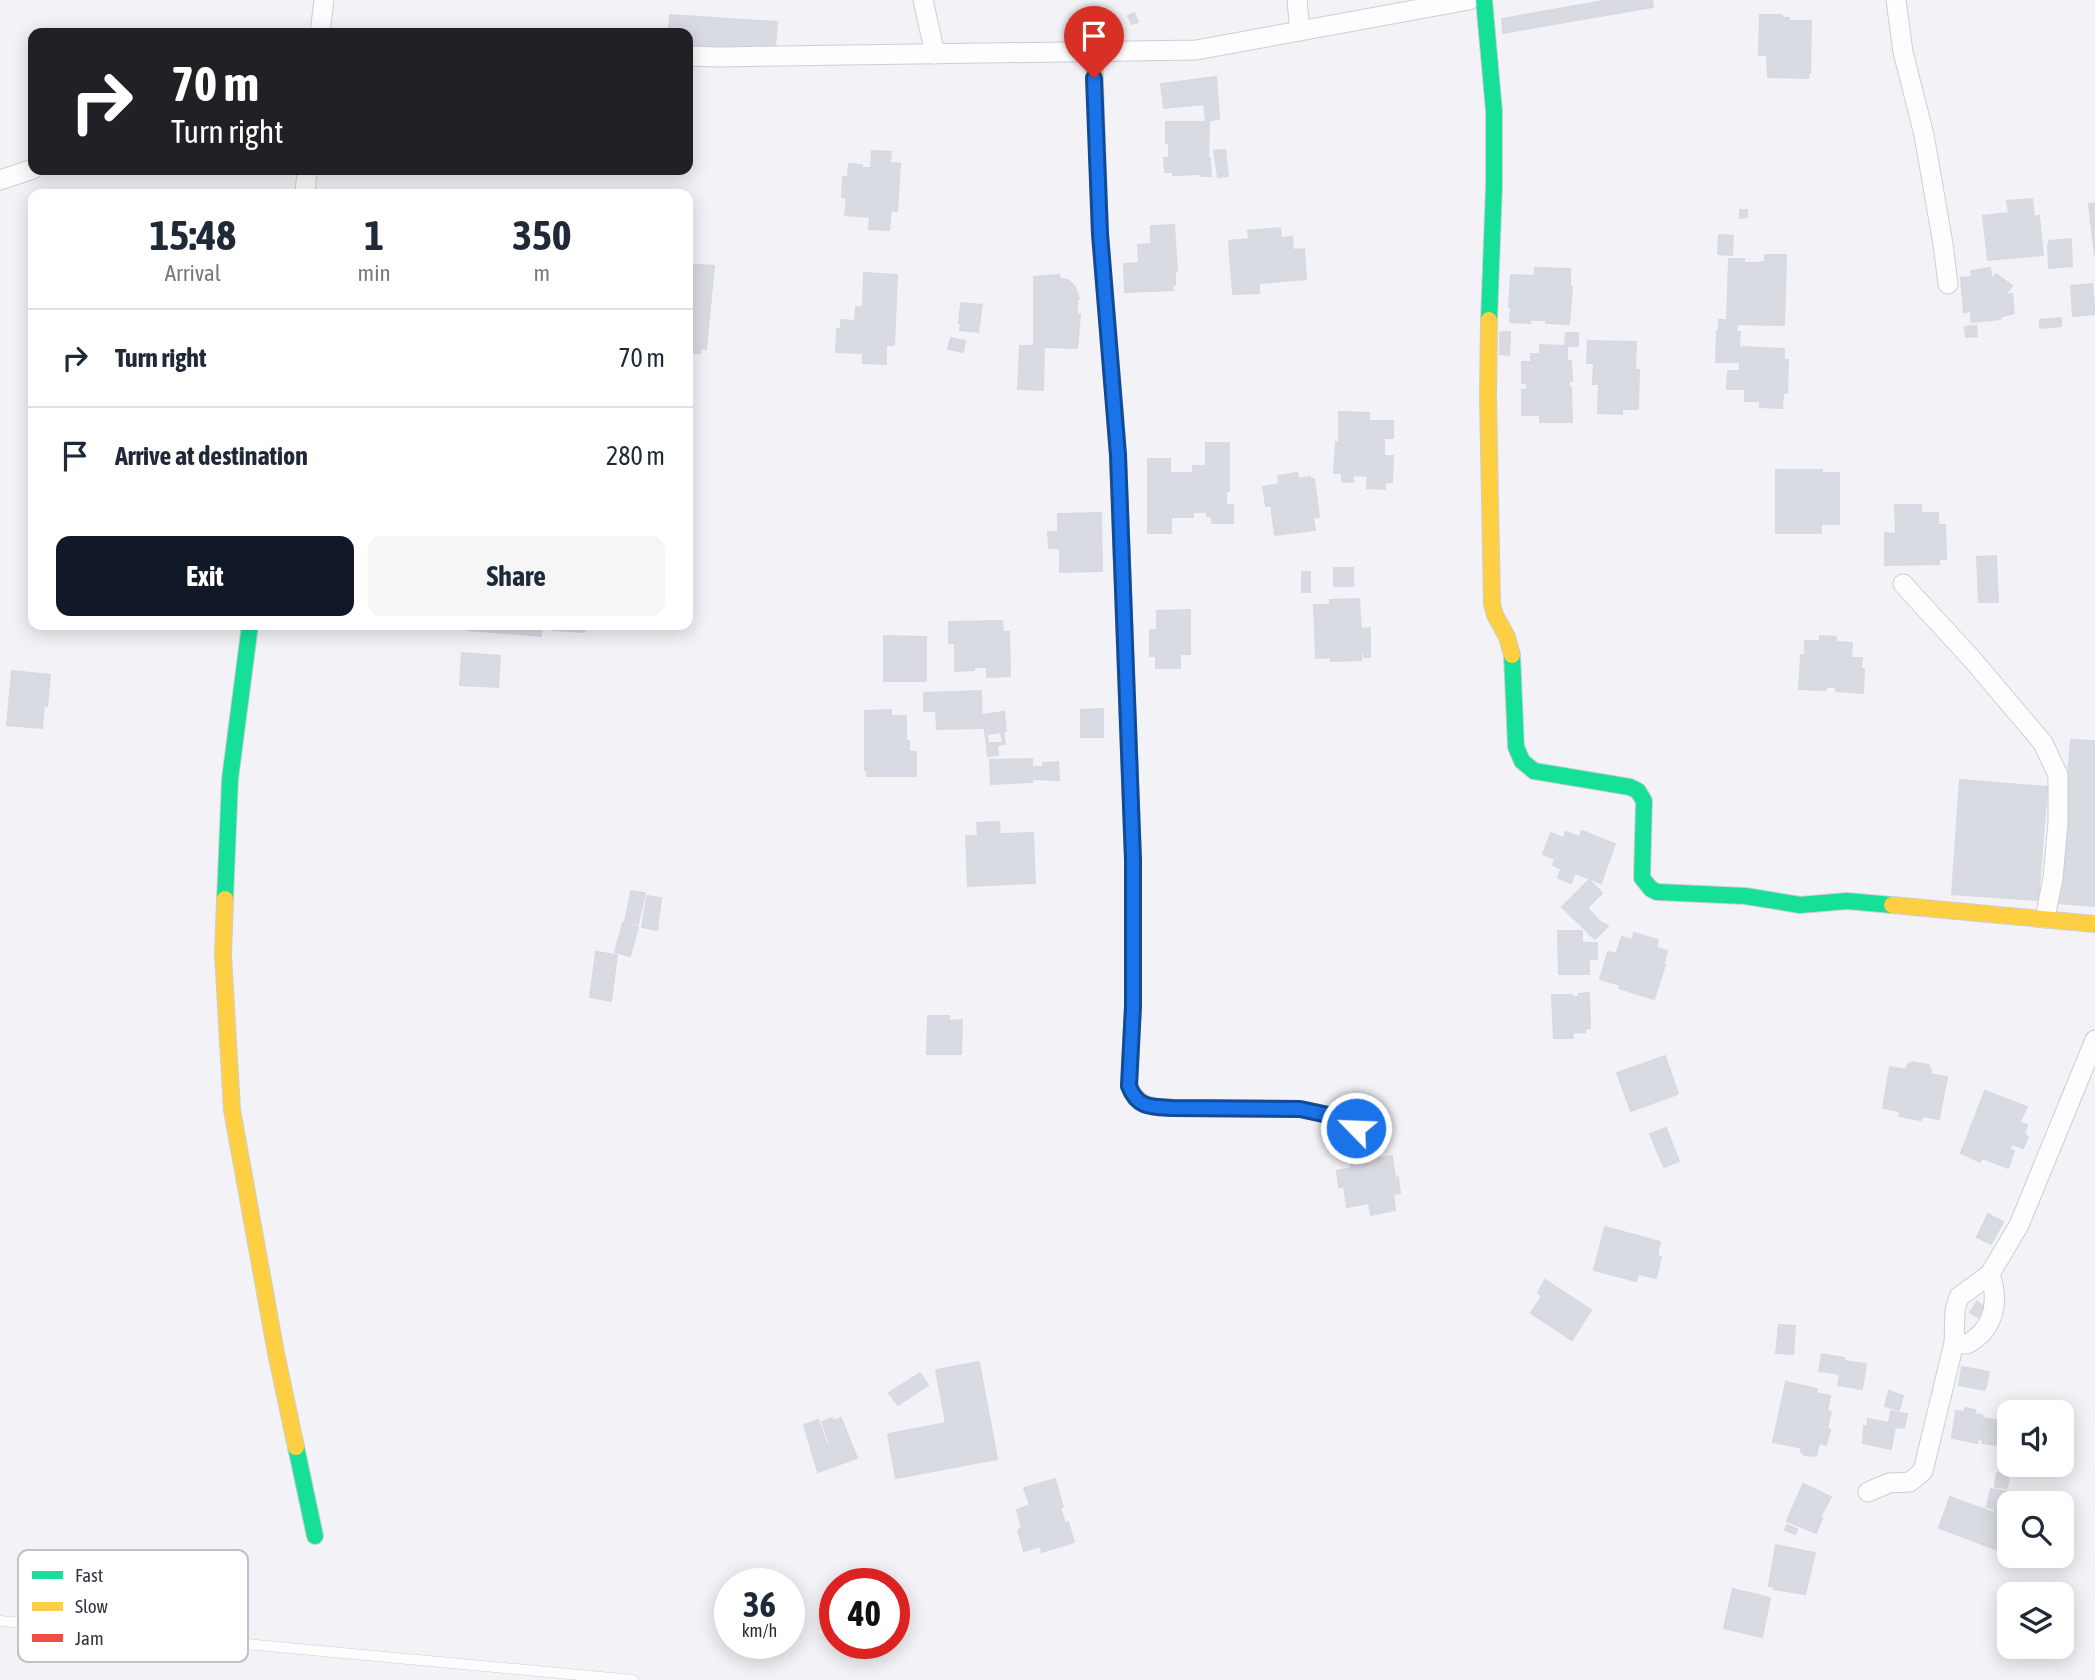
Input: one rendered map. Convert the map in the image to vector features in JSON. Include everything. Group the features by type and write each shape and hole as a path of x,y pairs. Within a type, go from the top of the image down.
{"street":[{"path":"321,28 324,0"},
{"path":"923,0 935,54"},
{"path":"1297,0 1300,31"},
{"path":"693,56 1196,50 1469,0"},
{"path":"1484,0 1494,110 1488,396 1492,604 1511,646 1516,747 1519,757 1525,766 1534,771 1630,787 1638,791 1644,801 1642,878 1657,892 1734,895 1800,905 1847,901 2095,924"},
{"path":"1896,0 1902,52 1924,135 1948,284"},
{"path":"1094,52 1100,234 1118,455 1133,860 1133,1006 1129,1086 1133,1097 1152,1107 1300,1109 1328,1115 1356,1128"},
{"path":"0,180 28,171"},
{"path":"1903,584 1971,658 2043,743 2058,775 2057,837 2045,918"},
{"path":"249,630 230,779 223,955 232,1110 276,1353 315,1536"},
{"path":"1868,1492 1889,1483 1910,1482 1923,1471 1954,1343 1955,1310 1959,1297 1990,1273 2019,1225 2095,1040"},
{"path":"1954,1343 1966,1344 1975,1339 1991,1319 1994,1297 1990,1273"}],"lane":[{"path":"0,1621 18,1623"},
{"path":"248,1644 633,1680"}],"building":[{"path":"1609,0 1652,0 1653,7 1503,33 1502,19"},
{"path":"1134,13 1138,22 1132,24 1128,16"},
{"path":"670,15 777,22 775,49 693,45 693,28 669,28"},
{"path":"1760,15 1782,15 1782,18 1789,18 1788,21 1811,21 1808,78 1768,77 1767,55 1759,55"},
{"path":"1216,77 1219,119 1206,121 1204,104 1164,108 1161,84"},
{"path":"1166,122 1209,122 1208,158 1211,176 1173,175 1173,172 1165,172 1164,158 1169,158"},
{"path":"1225,150 1228,176 1218,177 1214,151"},
{"path":"872,151 891,152 890,163 900,164 897,211 891,210 889,230 869,229 870,217 845,215 847,198 842,197 843,177 848,177 849,164 871,168"},
{"path":"2032,199 2034,217 2039,216 2043,255 1988,260 1983,216 2009,213 2007,201"},
{"path":"2095,203 2095,256 2089,204"},
{"path":"1740,210 1747,210 1747,217 1740,218"},
{"path":"1174,225 1177,271 1173,290 1125,292 1124,264 1139,263 1138,245 1151,244 1151,226"},
{"path":"1280,228 1281,238 1292,237 1293,250 1304,249 1306,279 1259,283 1259,293 1233,294 1229,241 1249,239 1248,231"},
{"path":"1719,235 1733,236 1732,255 1718,254"},
{"path":"2071,239 2072,266 2049,268 2049,241"},
{"path":"1765,255 1786,255 1784,325 1737,324 1736,331 1719,331 1719,320 1727,320 1729,259 1760,263 1765,262"},
{"path":"693,264 714,266 706,349 701,348 700,353 694,353"},
{"path":"1535,268 1570,269 1572,287 1569,324 1546,323 1546,320 1530,320 1530,323 1510,322 1511,275 1535,276"},
{"path":"1990,268 1992,280 1996,274 2012,286 2005,295 2012,294 2014,313 2000,319 1971,322 1971,311 1964,312 1961,278 1972,277 1971,271"},
{"path":"864,273 897,275 894,345 886,345 886,364 863,363 863,353 836,352 837,329 841,329 841,320 855,321 856,307 863,308"},
{"path":"1059,275 1060,279 1068,280 1075,287 1079,299 1077,348 1044,347 1043,390 1018,389 1020,346 1034,346 1034,277"},
{"path":"2092,284 2095,314 2073,316 2071,286"},
{"path":"961,303 982,305 978,332 960,330"},
{"path":"2061,318 2061,326 2040,328 2040,320"},
{"path":"1976,326 1977,336 1966,337 1965,327"},
{"path":"1717,331 1740,332 1739,347 1784,349 1784,360 1788,360 1787,393 1783,393 1782,408 1760,407 1760,401 1745,401 1745,389 1727,389 1728,371 1740,371 1740,362 1716,362"},
{"path":"1510,332 1509,355 1500,354 1500,333"},
{"path":"1566,333 1578,333 1578,346 1567,346 1567,361 1571,361 1572,381 1569,381 1569,388 1572,422 1540,422 1540,415 1522,415 1522,390 1527,390 1527,383 1522,383 1522,362 1531,362 1531,354 1540,354 1540,345 1565,346"},
{"path":"951,338 965,341 963,352 948,349"},
{"path":"1588,341 1636,342 1635,370 1639,370 1638,409 1622,409 1622,414 1598,413 1599,384 1593,384 1594,363 1587,363"},
{"path":"1339,412 1369,413 1369,421 1393,421 1393,438 1384,438 1384,456 1393,456 1392,482 1385,483 1385,489 1367,488 1368,476 1353,475 1353,482 1342,481 1342,473 1334,473 1336,442 1339,443"},
{"path":"1206,443 1229,443 1229,491 1226,491 1226,505 1233,505 1233,523 1212,523 1212,516 1207,516 1207,512 1193,512 1193,517 1171,517 1171,533 1148,533 1148,459 1170,459 1170,473 1193,473 1193,466 1206,466"},
{"path":"1776,470 1822,470 1821,473 1839,473 1839,524 1821,524 1821,533 1776,533"},
{"path":"1297,473 1298,479 1314,479 1319,517 1313,517 1315,530 1275,535 1271,505 1266,506 1263,487 1279,484 1278,476"},
{"path":"1895,505 1921,505 1921,513 1938,513 1938,525 1945,525 1946,559 1939,559 1939,564 1885,565 1885,533 1896,534"},
{"path":"1101,513 1102,571 1060,572 1060,548 1049,548 1048,532 1058,532 1058,514"},
{"path":"1996,556 1998,602 1979,602 1977,557"},
{"path":"1334,568 1353,568 1353,586 1334,586"},
{"path":"1302,572 1310,572 1310,592 1302,592"},
{"path":"1359,599 1361,629 1370,628 1370,657 1364,657 1364,652 1361,652 1361,660 1331,661 1331,657 1316,658 1314,605 1330,605 1330,600"},
{"path":"1190,610 1190,654 1180,654 1180,668 1156,668 1156,656 1150,656 1150,630 1157,630 1157,611"},
{"path":"1002,621 1003,632 1009,632 1010,676 987,677 987,667 955,671 955,643 949,643 949,622"},
{"path":"469,630 542,630 541,636"},
{"path":"553,630 584,630 584,632"},
{"path":"884,636 926,637 926,681 884,681"},
{"path":"1820,636 1836,637 1835,642 1852,643 1851,658 1862,658 1863,693 1836,691 1836,687 1826,687 1826,690 1799,689 1801,655 1805,655 1805,641 1820,641"},
{"path":"462,653 500,656 498,687 460,685"},
{"path":"12,671 50,675 42,728 7,725"},
{"path":"981,691 982,728 937,729 936,711 924,711 924,693"},
{"path":"1103,709 1103,737 1081,737 1081,710"},
{"path":"891,710 891,716 906,716 906,741 909,741 909,752 916,752 916,776 867,776 865,711"},
{"path":"1004,712 1005,744 997,745 998,755 988,756 983,715","holes":["1001,732 1003,743 988,743 987,734"]},
{"path":"2071,740 2095,741 2095,906 2058,903"},
{"path":"1032,759 1032,767 1058,762 1059,780 1032,779 1032,782 991,784 990,760"},
{"path":"1960,780 2047,787 2038,900 1952,894"},
{"path":"999,822 1000,834 1033,833 1035,883 968,886 966,836 978,836 977,823"},
{"path":"1582,831 1615,844 1601,883 1575,873 1571,883 1558,878 1561,869 1553,865 1555,859 1543,854 1551,833 1563,838 1566,832 1579,837"},
{"path":"1589,880 1602,893 1587,908 1598,919 1587,931 1562,907"},
{"path":"631,891 645,893 638,924 625,922"},
{"path":"647,896 661,898 657,930 642,927"},
{"path":"1599,921 1608,926 1595,939 1588,933"},
{"path":"623,923 638,927 630,956 615,952"},
{"path":"1558,931 1582,931 1582,943 1597,943 1597,959 1589,959 1589,974 1559,974"},
{"path":"1634,933 1658,940 1656,948 1667,951 1654,999 1600,979 1608,952 1616,954 1622,937 1632,940"},
{"path":"596,952 617,955 611,1001 590,997"},
{"path":"1589,993 1590,1028 1585,1029 1585,1032 1572,1033 1573,1038 1554,1038 1552,995 1579,997 1579,994"},
{"path":"928,1016 949,1016 949,1021 962,1020 961,1054 927,1054"},
{"path":"1665,1056 1678,1094 1631,1111 1617,1073"},
{"path":"1912,1062 1929,1065 1930,1074 1947,1077 1939,1119 1922,1116 1921,1120 1899,1116 1900,1111 1883,1108 1890,1067 1906,1070"},
{"path":"1985,1091 2027,1107 2019,1123 2027,1125 2024,1135 2028,1137 2023,1148 2012,1144 2009,1149 2014,1151 2008,1168 1982,1158 1980,1162 1961,1153"},
{"path":"1666,1128 1679,1161 1664,1167 1650,1134"},
{"path":"1392,1156 1400,1193 1393,1194 1395,1210 1371,1215 1369,1203 1347,1207 1344,1186 1339,1187 1337,1171 1352,1168 1351,1163"},
{"path":"1988,1214 2003,1222 1991,1244 1977,1237"},
{"path":"1605,1227 1660,1242 1657,1256 1661,1257 1656,1278 1638,1274 1636,1281 1594,1270"},
{"path":"1545,1280 1591,1310 1572,1340 1531,1313 1542,1296 1538,1293"},
{"path":"1977,1302 1990,1310 1984,1321 1970,1312"},
{"path":"1779,1325 1795,1326 1793,1354 1776,1353"},
{"path":"1822,1354 1866,1364 1862,1389 1838,1385 1840,1374 1819,1371"},
{"path":"979,1362 997,1459 896,1478 888,1434 946,1423 936,1370"},
{"path":"1962,1367 1989,1372 1985,1390 1959,1385"},
{"path":"920,1373 928,1385 898,1405 889,1393"},
{"path":"1786,1382 1817,1389 1816,1393 1830,1396 1827,1411 1831,1412 1827,1429 1830,1430 1826,1445 1819,1443 1816,1456 1804,1455 1802,1448 1773,1442"},
{"path":"1889,1391 1903,1396 1899,1410 1885,1406"},
{"path":"1965,1408 1975,1410 1975,1414 1982,1415 1982,1418 1997,1420 1996,1445 1982,1443 1983,1440 1978,1439 1977,1443 1952,1438 1956,1411 1965,1412"},
{"path":"1891,1411 1907,1414 1904,1428 1895,1427 1891,1449 1863,1443 1864,1426 1867,1426 1868,1419 1889,1423"},
{"path":"832,1418 833,1421 841,1418 857,1458 818,1472 804,1425 818,1420 827,1445 830,1444 822,1422"},
{"path":"1997,1473 1997,1477 2009,1477 2007,1488 1995,1487"},
{"path":"1055,1479 1063,1507 1060,1508 1074,1542 1042,1552 1041,1546 1024,1551 1018,1530 1022,1528 1017,1510 1030,1505 1024,1488"},
{"path":"1803,1484 1831,1497 1820,1517 1822,1518 1816,1533 1787,1521"},
{"path":"1991,1489 2003,1491 1997,1491 1997,1509 1987,1507"},
{"path":"1950,1497 1994,1513 1997,1510 1997,1550 1939,1528"},
{"path":"1787,1525 1797,1529 1795,1534 1785,1530"},
{"path":"1776,1545 1815,1553 1805,1594 1769,1586"},
{"path":"1733,1589 1770,1598 1762,1637 1724,1628"}],"traffic: fast":[{"path":"1484,0 1494,111 1489,320"},
{"path":"225,899 230,779 249,630"},
{"path":"1512,655 1516,747 1522,761 1534,771 1630,787 1638,791 1644,801 1642,878 1651,889 1657,892 1745,896 1800,905 1847,901 1892,905"},
{"path":"296,1447 315,1536"}],"traffic: slow":[{"path":"1094,52 1100,234 1115,413"},
{"path":"1489,320 1492,604 1512,655"},
{"path":"225,899 223,955 232,1110 276,1353 296,1447"},
{"path":"1892,905 2095,924"},
{"path":"1133,952 1129,1086 1137,1098 1152,1106 1172,1108 1301,1109 1328,1115 1356,1128"}],"traffic: jam":[{"path":"1115,413 1133,860 1133,952"}],"route":[{"path":"1094,78 1100,234 1118,455 1133,860 1133,1006 1129,1086 1133,1097 1152,1107 1300,1109 1328,1115 1356,1128"}]}
